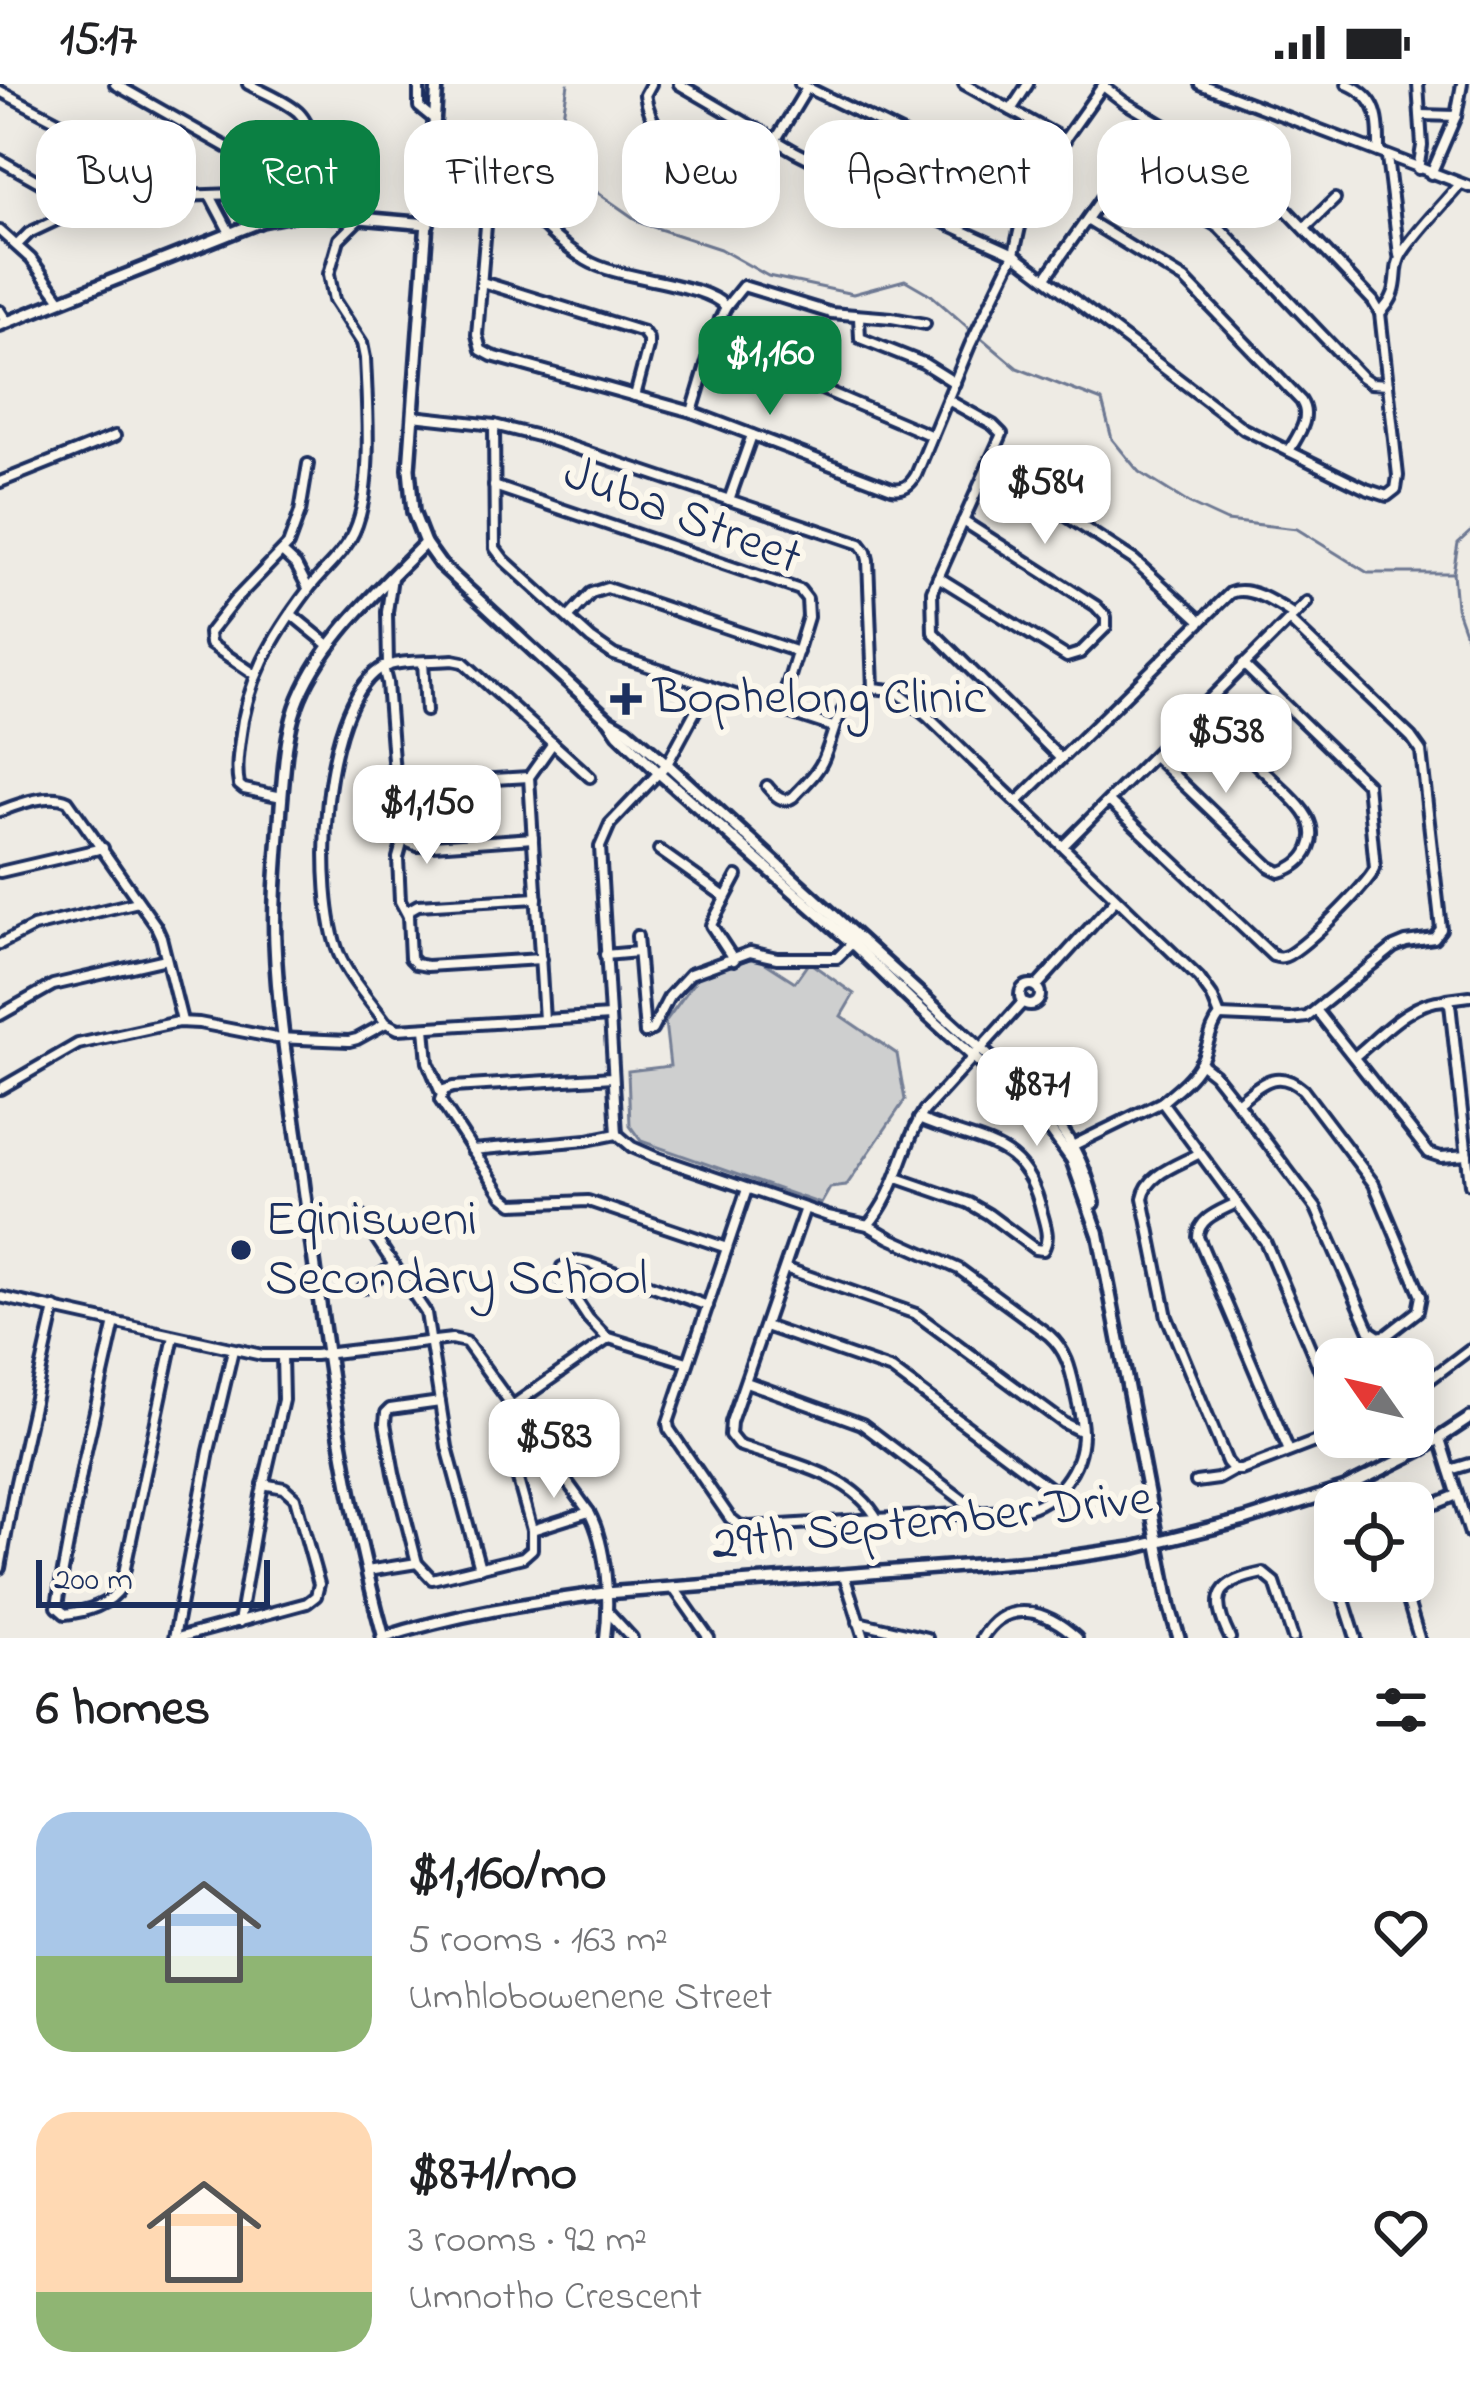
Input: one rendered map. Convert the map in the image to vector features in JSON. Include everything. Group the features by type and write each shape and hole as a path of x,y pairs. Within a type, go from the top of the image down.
{"street":[{"path":"115,84 220,142"},
{"path":"248,84 292,108 303,120"},
{"path":"418,84 418,105 435,120 436,84"},
{"path":"651,84 645,95 653,120"},
{"path":"679,84 740,120"},
{"path":"964,84 1029,120"},
{"path":"1011,110 1028,84"},
{"path":"1200,84 1465,186 1399,256"},
{"path":"1418,84 1422,146 1418,169"},
{"path":"1431,174 1456,116 1462,84"},
{"path":"1073,128 1103,85 1155,120"},
{"path":"1350,85 1367,95 1374,106 1399,256 1397,288 1380,313"},
{"path":"780,132 804,86 874,120"},
{"path":"0,91 55,120"},
{"path":"1421,115 1456,116"},
{"path":"0,160 36,181"},
{"path":"196,196 220,195"},
{"path":"211,196 230,233"},
{"path":"1306,228 1335,199"},
{"path":"1047,276 1097,205"},
{"path":"956,228 1014,254 1047,276 1223,415 1379,495 1391,494 1398,483 1380,313 1291,214"},
{"path":"1087,220 1185,280 1300,401 1305,418 1289,452"},
{"path":"17,245 40,228"},
{"path":"0,311 4,323 245,228"},
{"path":"282,797 244,789 238,783 243,710 262,657 355,531 362,505 367,456 365,358 362,343 334,300 329,274 339,238 349,228"},
{"path":"428,228 409,468 410,496 425,543 467,591 617,732 663,768 977,1052 1069,1148 1090,1184 1098,1217 1179,1638"},
{"path":"486,228 477,335 481,350 692,412 896,489 911,483 1014,254 1020,228"},
{"path":"547,228 585,260 695,292 726,307"},
{"path":"1220,228 1362,377 1388,385"},
{"path":"0,231 33,262 61,300"},
{"path":"482,282 644,332 649,347 635,396"},
{"path":"692,412 720,320 743,286 831,314 925,324"},
{"path":"859,317 860,338 923,362 955,383"},
{"path":"710,353 812,385 932,436"},
{"path":"948,400 1000,431 1001,439 931,597 932,632 1060,758"},
{"path":"413,416 494,425 542,437 856,542 866,551 872,688"},
{"path":"494,425 495,548 591,640 614,655 833,727"},
{"path":"728,500 752,435"},
{"path":"0,482 115,436"},
{"path":"256,675 210,644 209,633 295,533 308,464"},
{"path":"988,464 1134,560 1201,621"},
{"name":"Juba Street","path":"494,486 796,587 808,604 780,710"},
{"path":"938,578 1067,657 1080,653 1106,627 1106,617 1096,606 963,521"},
{"path":"383,1638 346,1485 275,938 282,797 296,707 330,646 425,543"},
{"path":"282,551 300,570 308,589"},
{"path":"392,577 386,666 404,838 398,858 401,904 408,916"},
{"path":"569,617 591,592 607,588 798,652"},
{"path":"1017,802 1239,589 1275,603 1292,618 1421,751 1442,916 1437,936 1394,947 1317,1011 1297,1018 1220,1016 1201,1063 1162,1102 1069,1148"},
{"path":"1063,846 1307,602"},
{"path":"291,614 330,646"},
{"path":"590,777 466,664 453,660 386,666 359,693 338,738 325,868 328,904 339,955 394,1029 610,1016"},
{"path":"423,662 426,711"},
{"path":"1109,801 1273,956 1289,955 1359,892 1375,868 1367,784 1244,664"},
{"path":"617,1134 599,854 610,824 663,768 709,686"},
{"path":"766,786 780,799 794,797 823,762 833,727 846,706 872,688 891,690 910,701 1199,978 1220,1016"},
{"path":"1154,756 1276,870 1292,868 1310,852 1312,838 1305,813 1200,710"},
{"path":"544,1020 529,777 553,743"},
{"path":"663,768 913,1002 977,1052"},
{"path":"400,795 412,784 529,777"},
{"path":"0,811 60,797 68,801 159,933 182,1021"},
{"path":"404,838 418,846 532,838"},
{"path":"0,872 103,848"},
{"path":"659,850 725,897"},
{"path":"734,960 711,925 737,876"},
{"path":"537,898 418,905 408,916 410,958 418,965 541,959"},
{"path":"868,1225 897,1178 919,1119 937,1095 1023,1002 1023,988 1036,987 1116,899"},
{"path":"0,944 33,927 138,902"},
{"path":"637,936 646,1034 687,976 750,952 777,958 837,958 852,943"},
{"path":"605,956 638,952"},
{"path":"0,1015 56,984 166,959"},
{"path":"1354,1057 1422,1004 1470,996"},
{"path":"1445,1000 1450,1004 1470,1184"},
{"path":"1317,1011 1429,1153 1467,1155"},
{"path":"0,1089 78,1044 182,1021 285,1039 354,1040 386,1024"},
{"path":"425,1028 428,1062 441,1093 440,1104 513,1204 588,1201 727,1248"},
{"path":"1201,1063 1237,1102 1316,1208 1370,1331 1384,1336 1413,1316 1420,1307 1420,1296 1374,1184 1303,1090 1292,1081 1275,1078 1237,1102"},
{"path":"441,1093 453,1087 613,1077"},
{"path":"1162,1102 1274,1257 1314,1355"},
{"path":"897,1178 969,1203 1035,1249 1046,1247 1048,1237 1036,1187 1019,1162 1005,1151 919,1119"},
{"path":"472,1150 617,1134 640,1151 868,1225 958,1269 1056,1341 1069,1362 1082,1432 1077,1459 1056,1492 1032,1508 749,1527 730,1518 669,1429 668,1415 747,1189"},
{"path":"1198,1154 1150,1181 1143,1198 1167,1317 1234,1471"},
{"path":"1236,1203 1202,1223 1198,1237 1289,1451"},
{"path":"805,1208 730,1435 734,1442 834,1480 862,1500 878,1520"},
{"path":"361,1216 424,1308 447,1447 480,1568"},
{"path":"687,1362 608,1339 588,1318 561,1270 564,1265 589,1263 708,1306"},
{"path":"362,1288 394,1265"},
{"path":"785,1268 916,1314 1056,1418 1082,1432"},
{"path":"0,1297 233,1350 282,1355 456,1339 469,1344 597,1528 608,1612 604,1638"},
{"path":"0,1568 55,1309"},
{"path":"115,1322 63,1567 57,1605 65,1614 105,1602 121,1587 174,1336"},
{"path":"766,1326 892,1370 1056,1492"},
{"path":"512,1406 608,1339"},
{"path":"1434,1376 1470,1349"},
{"path":"233,1350 205,1472 176,1638 314,1599 319,1590 295,1498 284,1489 263,1484"},
{"path":"238,1622 283,1400 282,1355"},
{"path":"746,1382 862,1424 978,1511"},
{"path":"440,1402 390,1409 385,1420 417,1563 432,1579 529,1554 532,1530 510,1451 531,1432"},
{"name":"29th September Drive","path":"383,1638 478,1612 605,1593 1055,1559 1157,1542 1245,1520 1369,1478 1470,1418"},
{"path":"1439,1439 1470,1534"},
{"path":"1196,1482 1221,1478 1314,1442"},
{"path":"1450,1470 1470,1464"},
{"path":"532,1530 589,1512"},
{"path":"368,1571 417,1563"},
{"path":"1230,1638 1222,1619 1222,1590 1230,1582 1263,1573 1275,1583 1293,1638"},
{"path":"844,1575 864,1638"},
{"path":"674,1588 710,1638"},
{"path":"1345,1602 1356,1638"},
{"path":"1408,1602 1419,1638"},
{"path":"608,1612 632,1638"},
{"path":"982,1638 999,1617 1023,1612 1057,1621 1077,1638"},
{"path":"858,1622 927,1638"}],"shaded area":[{"path":"756,957 795,982 809,962 854,994 841,1016 897,1054 905,1100 846,1186 830,1188 821,1204 641,1141 630,1126 628,1071 670,1066 665,1022 700,974"}],"waterway":[{"path":"568,84 556,159 641,223 720,249 768,276 853,294 905,280 931,295 971,330"},
{"path":"979,336 1017,368 1102,401 1112,439 1139,472 1227,521 1297,529 1368,573 1453,573 1458,543 1470,532"},
{"path":"1453,573 1456,607 1470,646"}],"place":[{"name":"Bophelong Clinic","path":"626,699"},
{"name":"Eqinisweni Secondary School","path":"241,1250"}]}
